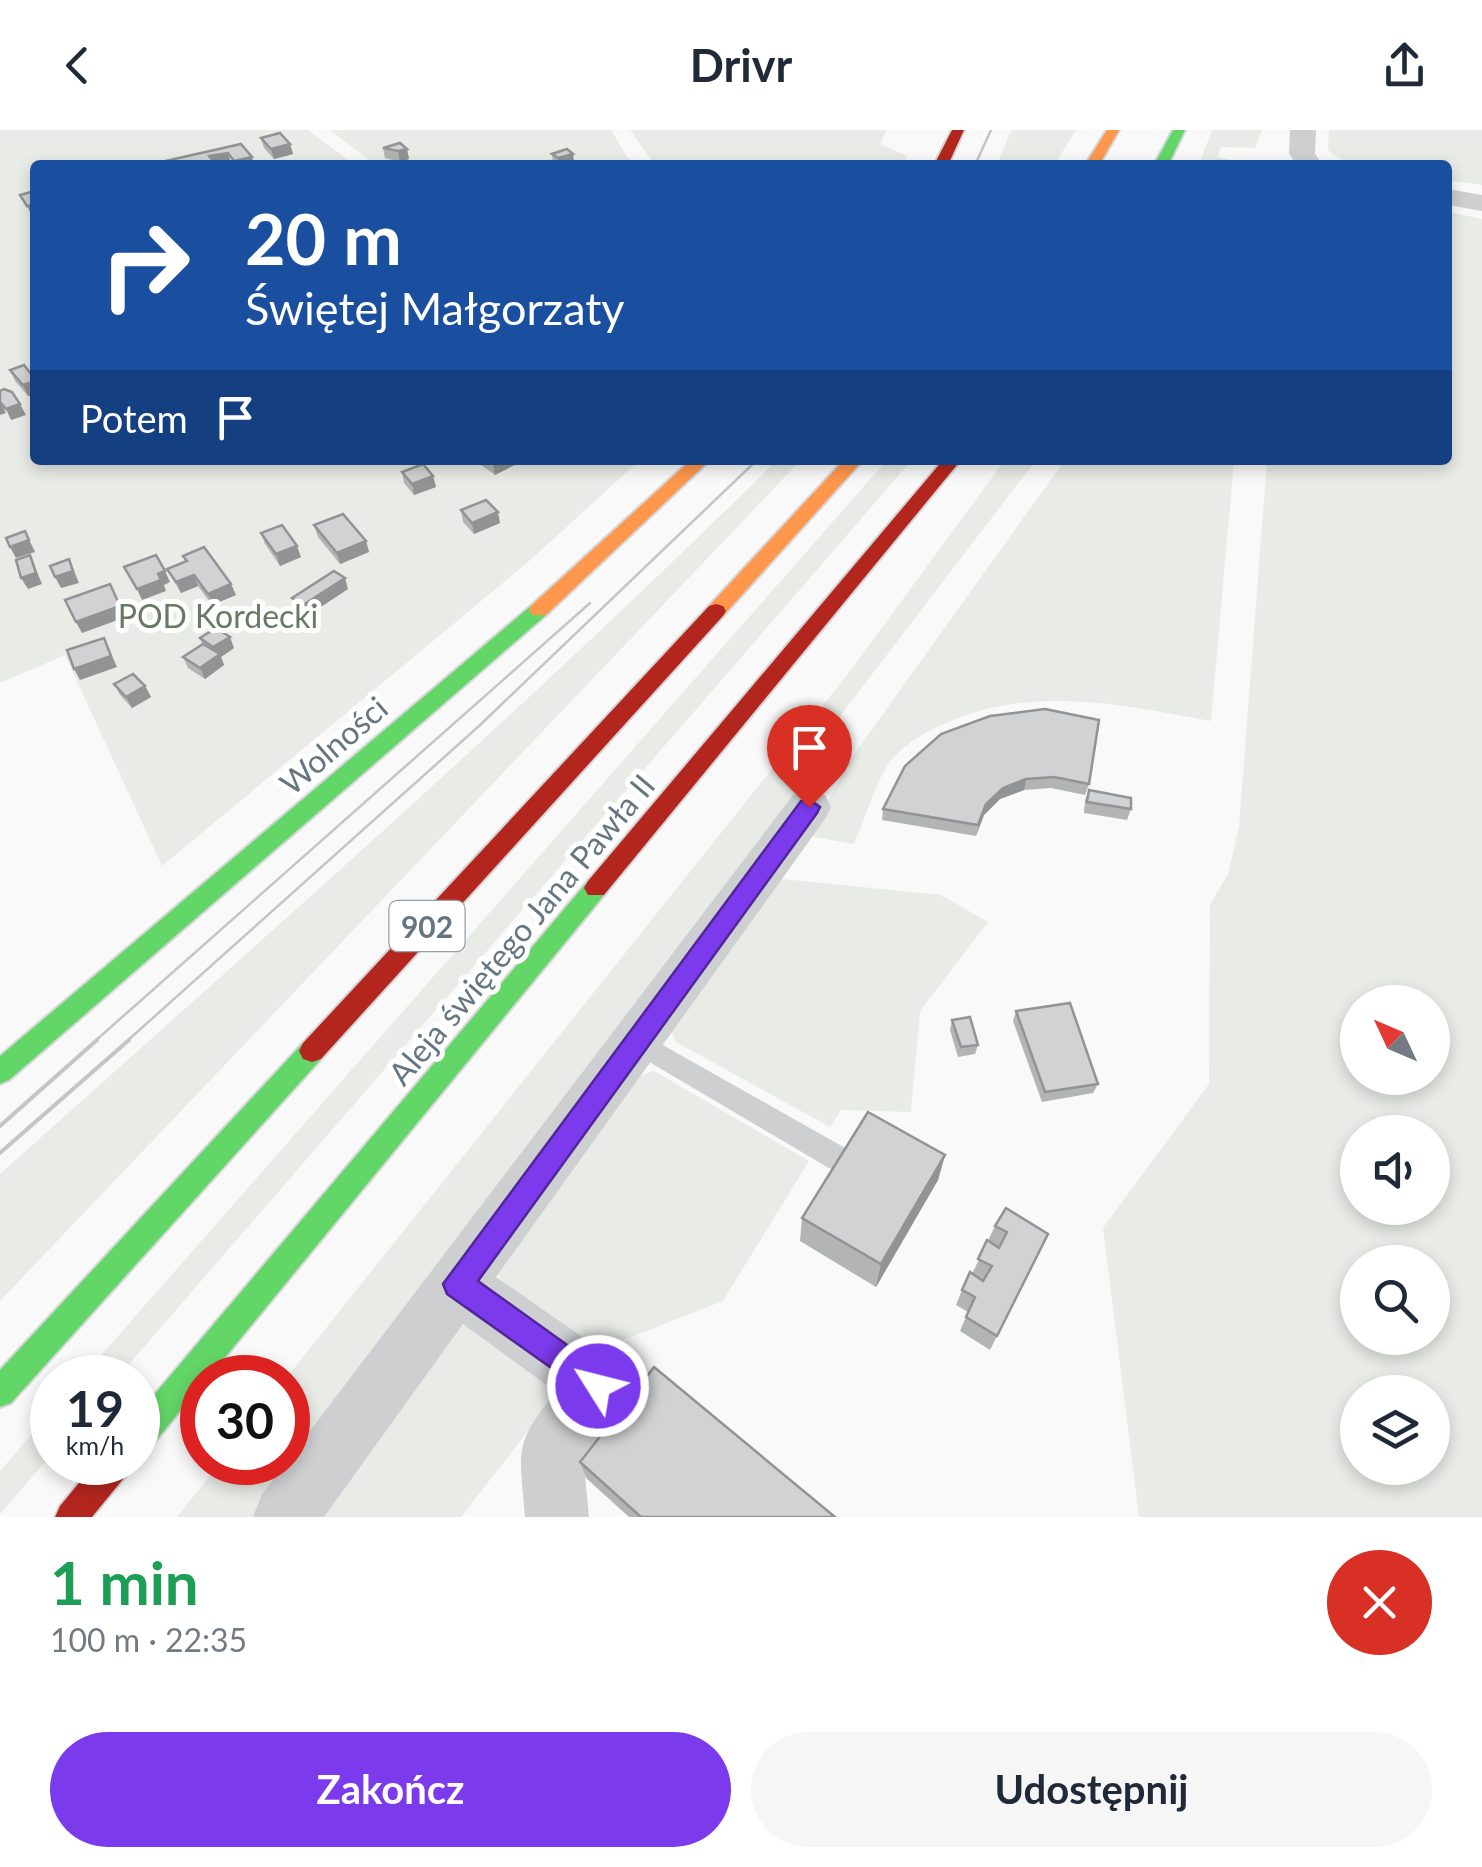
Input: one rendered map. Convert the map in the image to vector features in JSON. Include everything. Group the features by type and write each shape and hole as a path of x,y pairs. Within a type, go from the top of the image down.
{"main road":[{"path":"943,160 958,130"},
{"path":"1095,160 1112,130"},
{"path":"1164,160 1179,130"},
{"name":"Wolności","path":"0,1072 558,594 696,465"},
{"name":"Aleja świętego Jana Pawła II","path":"0,1392 849,465"},
{"name":"Aleja świętego Jana Pawła II","path":"160,1412 948,465"},
{"path":"72,1517 98,1485"}],"street":[{"path":"1303,130 1302,154 1306,160"},
{"path":"1452,198 1482,203"},
{"path":"286,1517 809,807"},
{"path":"457,1284 598,1386 551,1448 557,1517"}],"lane":[{"path":"638,1042 836,1158"}],"green space":[{"name":"POD Kordecki","path":"0,130 308,130 348,160 30,160 30,465 635,465 528,562 162,866 65,655 0,683"},
{"path":"330,130 611,130 631,160 369,160"},
{"path":"630,130 887,130 880,144 907,156 904,160 651,160"},
{"path":"1011,130 1076,130 1057,160 999,160"},
{"path":"1212,130 1262,130 1255,148 1221,147 1217,157 1230,160 1201,160"},
{"path":"1329,130 1482,130 1482,185 1452,181 1452,160 1341,160 1328,150"},
{"path":"1452,213 1482,219 1482,1517 1139,1517 1103,1228 1209,1084 1210,905 1228,874 1239,827 1267,465 1452,465"},
{"path":"772,465 796,465 0,1301 0,1174 490,733"},
{"path":"883,465 908,465 137,1355 101,1355"},
{"path":"1001,465 1032,465 837,720 795,800 310,1450 310,1355 305,1355 851,670"},
{"path":"1061,465 1234,465 1211,721 1079,702 1013,704 980,711 931,730 892,759 877,784 854,844 809,836 850,760"},
{"path":"782,879 941,895 988,922 920,1011 911,1112 841,1110 830,1127 676,1042 671,1030"},
{"path":"654,1071 809,1161 723,1301 588,1354 502,1289 496,1270 637,1077"},
{"path":"481,1324 567,1381 461,1517 317,1517 455,1326"},
{"path":"30,1436 30,1479 0,1514 0,1471"},
{"path":"202,1485 284,1485 260,1517 177,1517"}],"building":[{"path":"280,133 290,144 271,149 261,138"},
{"path":"400,143 407,149 383,148"},
{"path":"241,144 252,157 233,160 228,153 209,156 212,160 170,160"},
{"path":"567,149 573,154 558,158 552,154"},
{"path":"30,192 30,205 27,206 20,195"},
{"path":"24,365 30,373 30,383 23,385 10,370"},
{"path":"0,391 12,392 20,404 6,409 0,402"},
{"path":"424,465 433,476 412,484 402,472"},
{"path":"486,500 498,512 472,523 461,510"},
{"path":"343,514 366,541 337,553 314,525"},
{"path":"282,525 297,546 276,554 261,533"},
{"path":"25,531 29,540 10,547 6,538"},
{"path":"204,547 231,584 208,594 194,575 176,582 167,569 187,561 183,556"},
{"path":"30,555 36,573 21,578 16,560"},
{"path":"156,555 165,571 158,574 161,580 137,589 124,567"},
{"path":"69,559 73,571 55,577 50,566"},
{"path":"334,571 345,578 303,605 292,598"},
{"path":"110,584 120,606 76,622 65,600"},
{"path":"216,628 230,637 213,647 200,638"},
{"path":"104,638 111,656 74,669 67,650"},
{"path":"203,644 220,654 200,668 183,657"},
{"path":"133,674 145,686 126,697 114,684"},
{"path":"1045,709 1099,720 1089,784 1054,777 1026,779 1003,788 986,804 978,825 883,809 905,766 941,734 990,716"},
{"path":"1089,790 1131,798 1131,809 1087,802"},
{"path":"1070,1003 1098,1084 1045,1092 1016,1011"},
{"path":"970,1017 978,1045 961,1047 952,1020"},
{"path":"868,1112 945,1155 881,1264 802,1218"},
{"path":"1006,1208 1048,1234 997,1336 966,1317 975,1297 962,1290 970,1272 983,1281 992,1266 978,1259 987,1240 999,1248 1007,1232 995,1226"},
{"path":"654,1367 835,1517 641,1517 580,1462"}],"tram line":[{"path":"977,160 991,130"},
{"path":"126,1042 479,726 752,465"},
{"path":"94,1042 590,603"},
{"path":"0,1126 97,1040"},
{"path":"0,1153 129,1040"}],"traffic: fast":[{"path":"1164,160 1179,130"},
{"path":"0,1072 539,610"},
{"path":"160,1412 596,888"},
{"path":"0,1392 312,1051"}],"traffic: slow":[{"path":"1095,160 1113,130"},
{"path":"539,610 696,465"},
{"path":"716,611 849,465"}],"traffic: jam":[{"path":"943,160 958,130"},
{"path":"596,888 948,465"},
{"path":"312,1051 716,611"},
{"path":"71,1517 98,1485"}],"route":[{"path":"598,1386 457,1284 809,807"}]}
